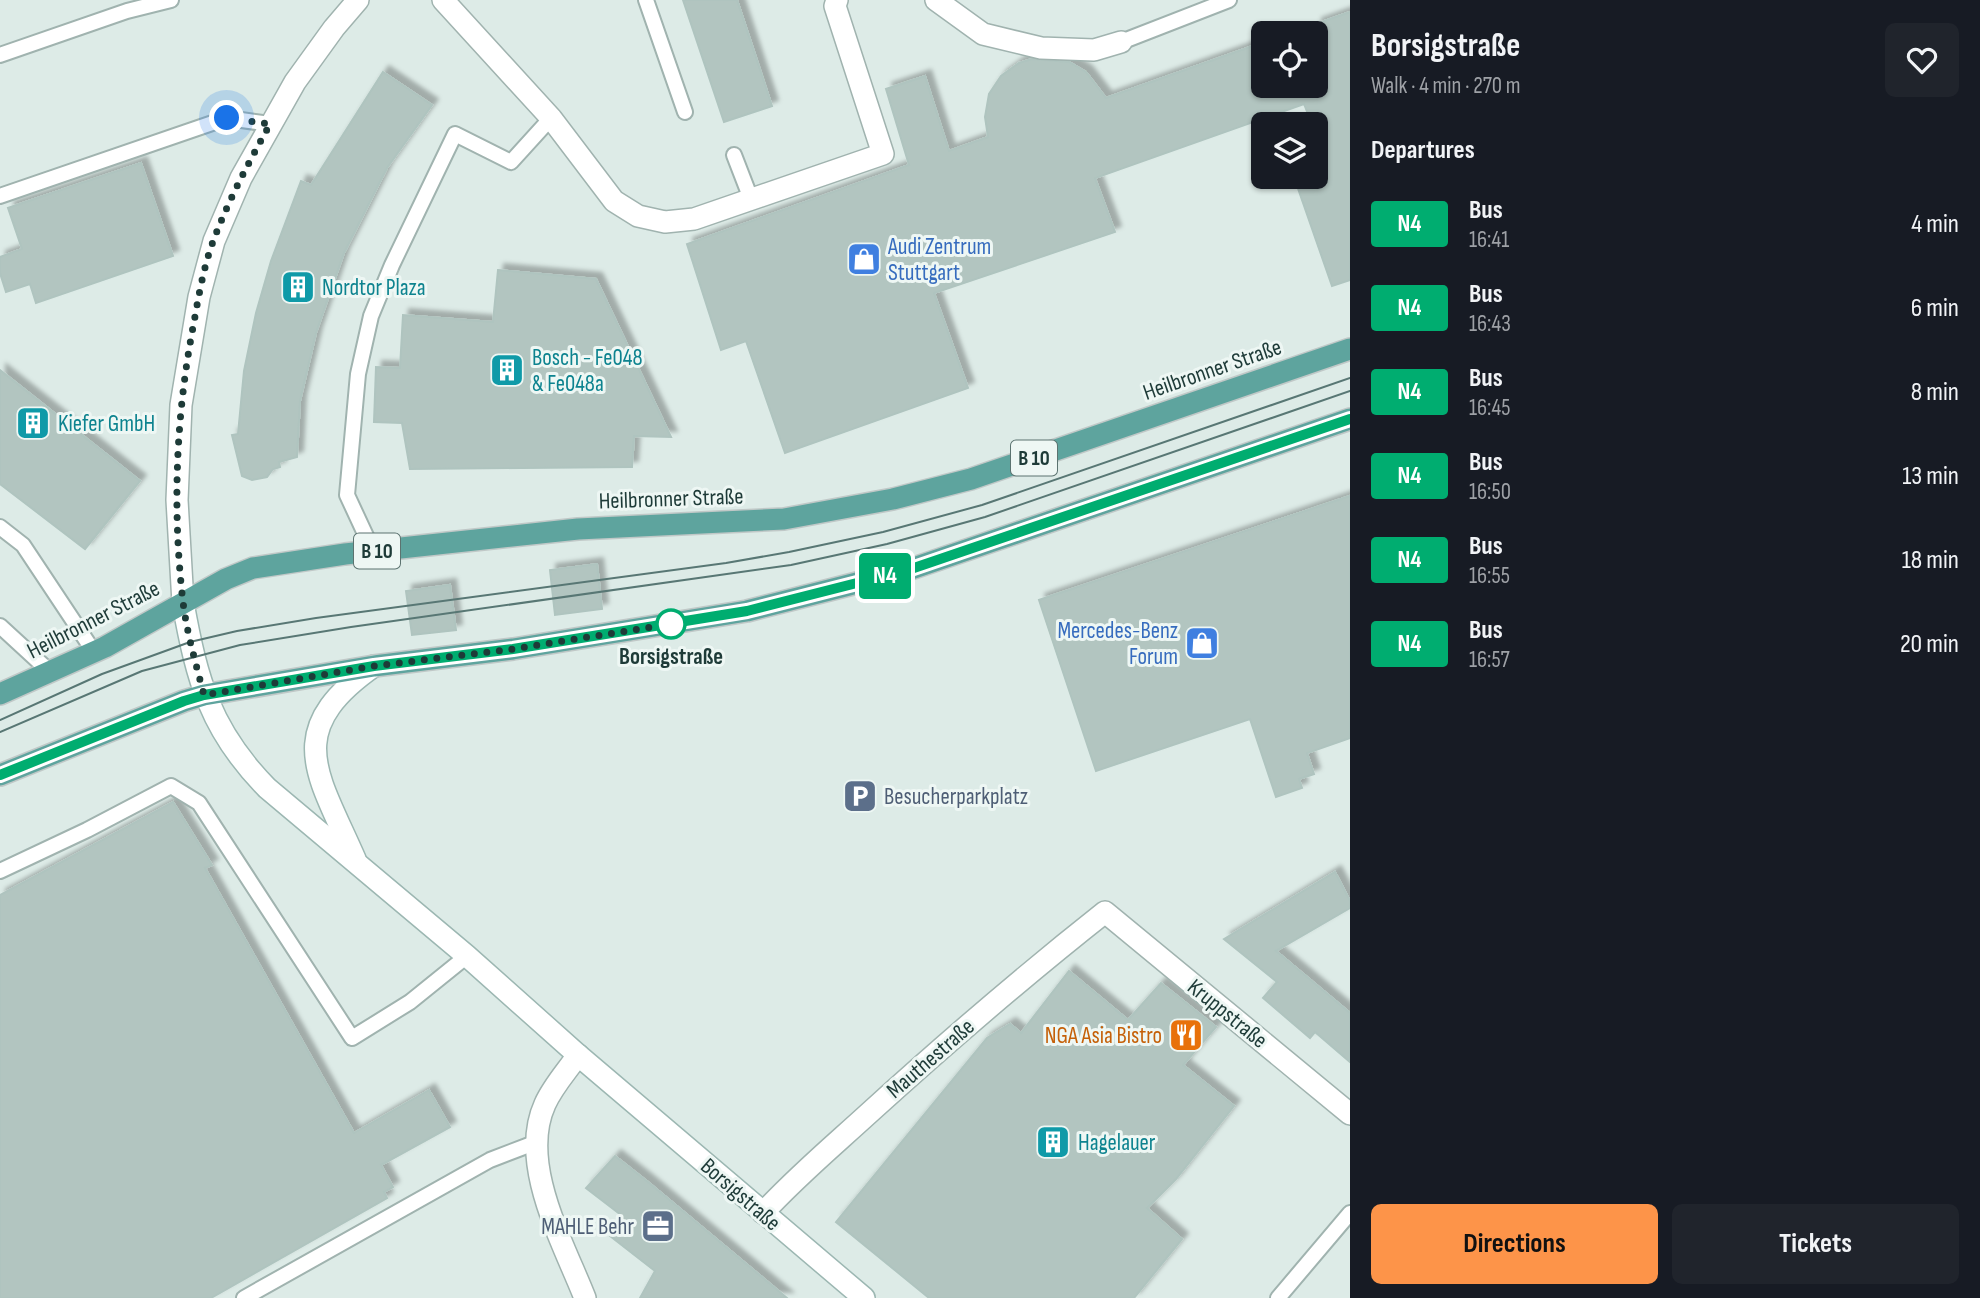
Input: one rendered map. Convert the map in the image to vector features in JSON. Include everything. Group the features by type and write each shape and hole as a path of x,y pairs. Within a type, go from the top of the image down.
{"main road":[{"name":"Heilbronner Straße","path":"0,694 94,652 226,579 253,568 373,551 592,528 784,519 892,499 971,479 1350,349"},
{"path":"1,777 204,695 374,666 513,649 747,611 908,570 1350,419"}],"street":[{"name":"Borsigstraße","path":"358,0 295,82 241,178 214,241 199,297 188,349 177,467 183,603 204,695 220,729 267,788 467,956 864,1298"},
{"path":"443,0 551,118 614,201 638,216 665,222 694,219 883,153 835,6 837,0"},
{"path":"936,0 983,34 1041,48 1094,50 1121,42"},
{"path":"358,864 326,793 316,763 315,743 319,723 335,699 374,666"},
{"name":"Kruppstraße","path":"1105,912 1350,1114"},
{"name":"Mauthestraße","path":"763,1213 932,1055 1046,958 1105,912"},
{"path":"579,1055 544,1105 536,1133 537,1168 547,1202 585,1298"}],"lane":[{"path":"0,55 128,11 171,0"},
{"path":"646,0 685,112"},
{"path":"1121,42 1229,0"},
{"path":"0,196 227,118 270,124"},
{"path":"373,551 347,495 358,374 371,316 392,265 455,134 511,162 551,118"},
{"path":"734,155 751,199"},
{"path":"0,527 23,545 94,652"},
{"path":"0,626 49,671"},
{"path":"0,871 171,786 199,803 352,1038 418,997 467,956"},
{"path":"244,1298 490,1160 537,1142"},
{"path":"1278,1298 1350,1213"}],"building":[{"path":"683,0 737,0 772,106 724,122"},
{"name":"Audi Zentrum Stuttgart","path":"1350,12 1350,280 1332,286 1298,189 1328,189 1328,112 1307,112 1304,104 1281,112 1251,112 1251,123 1095,178 1115,232 934,293 968,388 785,453 746,341 721,350 687,244 909,165 886,89 925,76 949,151 988,137 985,117 989,94 1001,76 1019,63 1032,59 1069,62 1086,72 1106,98 1251,47 1251,98 1328,98 1328,21 1324,21"},
{"name":"Nordtor Plaza","path":"383,72 432,105 387,168 344,253 316,333 300,401 297,457 279,462 280,467 273,469 267,477 252,480 242,476 232,435 238,434 244,371 256,313 271,261 301,181 311,185"},
{"path":"141,163 173,256 36,303 30,284 6,292 0,273 0,257 22,249 8,208"},
{"name":"Bosch - Fe048 & Fe048a","path":"498,270 596,279 671,437 634,436 632,467 410,469 402,423 374,422 376,367 400,368 403,315 493,322"},
{"name":"Kiefer GmbH","path":"0,370 140,481 85,549 0,484"},
{"name":"Mercedes-Benz Forum","path":"1350,496 1350,738 1307,753 1314,774 1299,779 1302,788 1276,797 1250,719 1096,771 1039,600"},
{"path":"597,564 602,609 555,615 550,570"},
{"path":"450,585 456,630 412,635 406,591"},
{"path":"173,802 212,865 205,868 354,1133 429,1090 450,1127 381,1165 393,1187 384,1192 387,1198 211,1298 0,1298 0,895"},
{"path":"1335,872 1350,901 1350,908 1276,951 1350,1013 1350,1062 1315,1032 1310,1038 1263,998 1277,982 1224,939"},
{"name":"Hagelauer","path":"1069,971 1128,1020 1161,983 1216,1027 1183,1065 1234,1106 1176,1179 1147,1208 1182,1239 1134,1298 929,1298 836,1222 987,1038 1010,1024 1021,1033"},
{"name":"MAHLE Behr","path":"615,1156 787,1298 640,1298 655,1271 610,1236 621,1215 586,1188"}],"tram line":[{"path":"0,720 102,674 190,642 237,631 726,563 883,532 982,505 1350,378"},
{"path":"0,732 142,671 240,645 791,565 887,544 985,517 1350,391"}],"bus line":[{"name":"N4","path":"0,775 204,695 374,666 513,649 747,611 908,570 1350,419"}],"place":[{"name":"Audi Zentrum Stuttgart","path":"864,259"},
{"name":"Nordtor Plaza","path":"298,287"},
{"name":"Bosch - Fe048 & Fe048a","path":"507,370"},
{"name":"Kiefer GmbH","path":"33,423"},
{"name":"Borsigstraße","path":"671,624"},
{"name":"Mercedes-Benz Forum","path":"1202,643"},
{"name":"Besucherparkplatz","path":"860,796"},
{"name":"NGA Asia Bistro","path":"1186,1035"},
{"name":"Hagelauer","path":"1053,1142"},
{"name":"MAHLE Behr","path":"658,1226"}],"route":[{"path":"227,118 270,124 241,178 214,241 188,349 181,405 177,500 183,603 204,695 374,666 513,649 671,624"}]}
